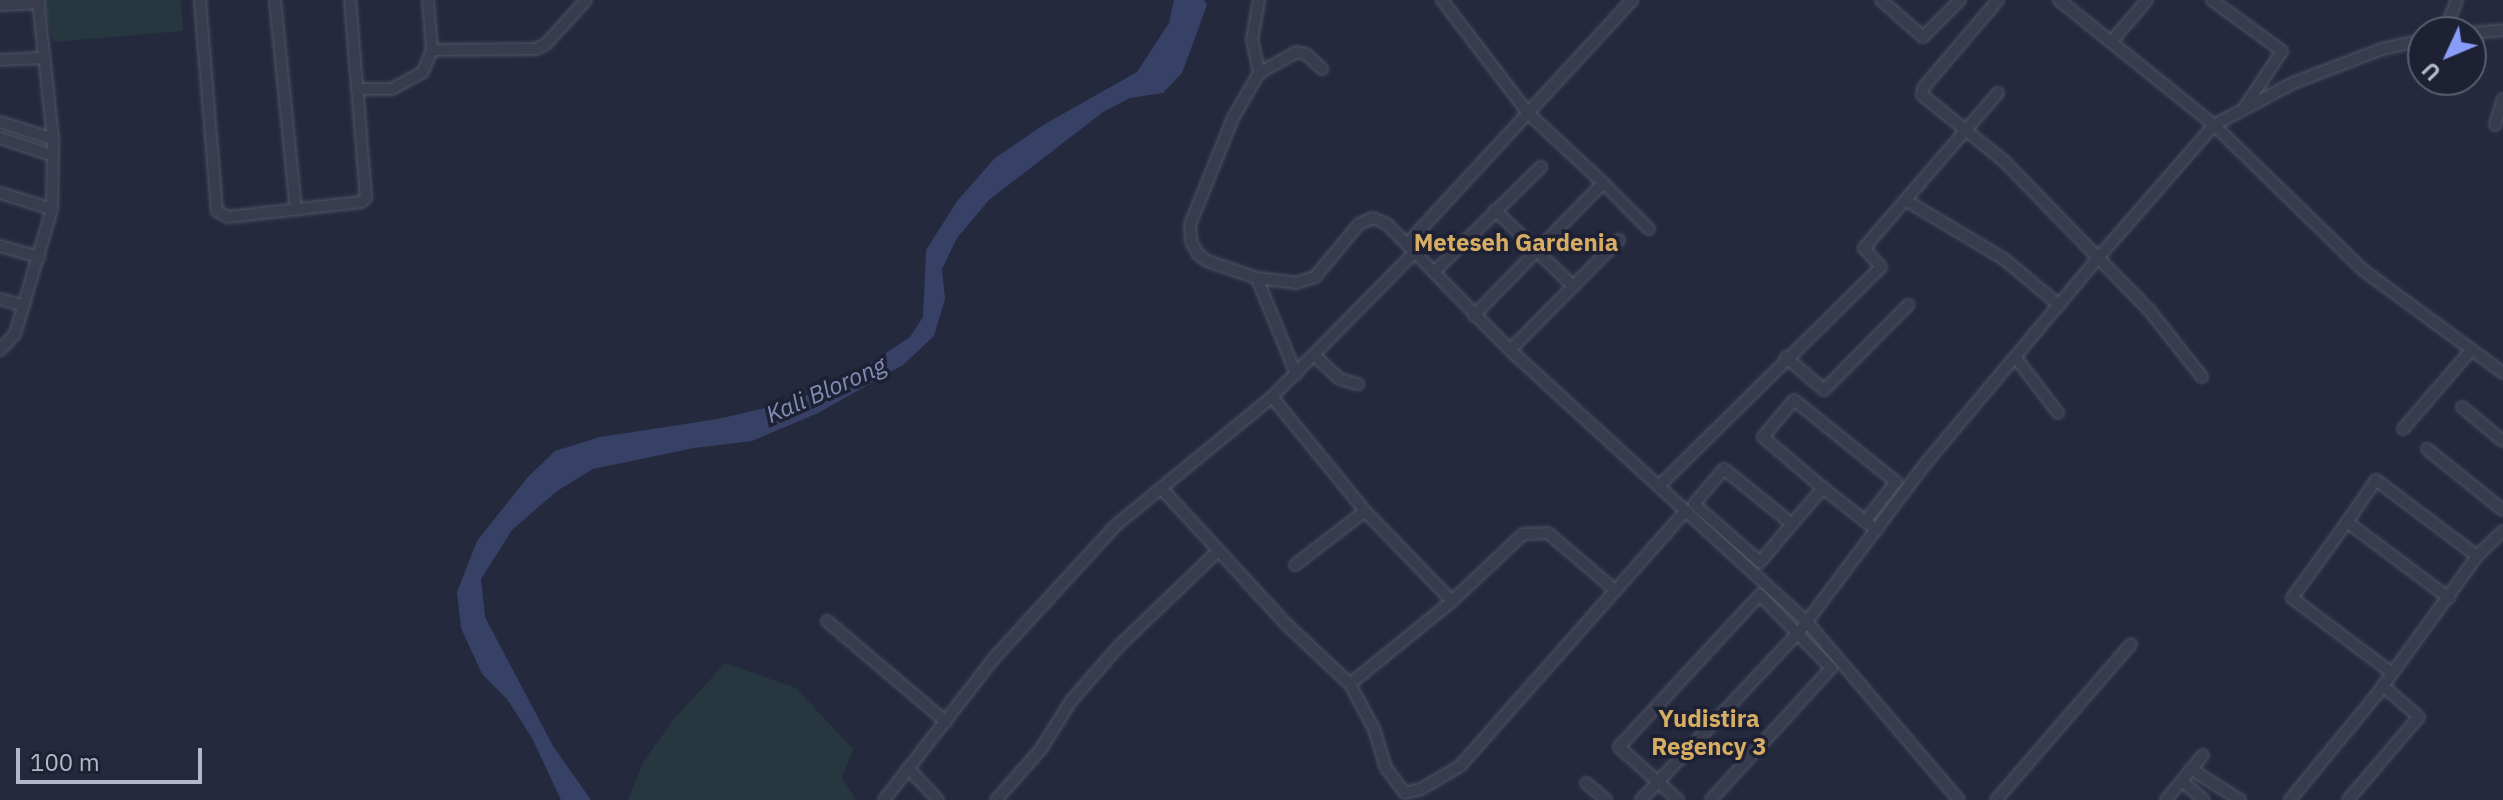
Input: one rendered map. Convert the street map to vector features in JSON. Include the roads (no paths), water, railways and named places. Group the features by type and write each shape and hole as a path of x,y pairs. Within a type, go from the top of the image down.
{"street":[{"path":"200,0 217,211 228,217 361,202 366,198 350,0"},
{"path":"275,0 296,210"},
{"path":"357,89 392,89 405,85 423,72 432,50 428,0"},
{"path":"432,50 536,49 546,44 586,0"},
{"path":"1259,0 1252,39 1259,73"},
{"path":"1442,0 1528,113 1649,229"},
{"path":"884,800 995,657 1115,526 1272,397 1315,356 1528,113 1632,0"},
{"path":"1881,0 1923,37 1960,0"},
{"path":"1998,0 1922,91 1929,102 1966,128 2004,161 2150,311 2202,377"},
{"path":"2059,0 2214,125 2363,270 2471,350 2501,366"},
{"path":"2111,42 2147,0"},
{"path":"2212,0 2282,51 2243,110"},
{"path":"0,5 38,2 53,139 52,209 15,334 0,350"},
{"path":"1641,800 1806,621 1926,463 2214,125 2293,83 2382,49 2407,44"},
{"path":"1322,69 1306,54 1297,52 1259,73 1233,118 1190,225 1191,241 1207,261 1257,278 1296,283 1315,277 1359,224 1373,218 1387,224 1510,350 1806,621 1959,800"},
{"path":"0,60 42,58"},
{"path":"1659,486 1786,357 1881,267 1864,248 1998,93"},
{"path":"2495,125 2503,99"},
{"path":"0,122 53,139"},
{"path":"0,138 51,155"},
{"path":"1434,272 1541,167"},
{"path":"1474,315 1603,183"},
{"path":"0,193 52,209"},
{"path":"1907,201 2004,259 2059,305"},
{"path":"1495,210 1573,286"},
{"path":"1510,350 1619,240"},
{"path":"0,246 39,257"},
{"path":"1257,278 1296,374"},
{"path":"0,299 24,306"},
{"path":"1786,357 1824,390 1908,305"},
{"path":"2403,429 2471,350"},
{"path":"1315,356 1340,379 1358,384"},
{"path":"2016,358 2058,413"},
{"path":"1272,397 1365,511 1452,601"},
{"path":"1865,521 1896,482 1794,400 1763,437 1823,488 1865,521 1877,530"},
{"path":"2462,407 2503,441"},
{"path":"2427,449 2503,510"},
{"path":"1792,524 1724,469 1694,504 1760,562 1823,488"},
{"path":"2392,673 2288,603 2376,480 2477,556"},
{"path":"1161,488 1217,552 1350,684 1374,729 1386,768 1405,793 1421,789 1460,766 1686,511"},
{"path":"1295,565 1365,511"},
{"path":"2347,522 2449,598"},
{"path":"1350,684 1452,601 1523,534 1536,531 1548,533 1616,591"},
{"path":"2290,800 2383,686 2477,556 2503,531"},
{"path":"996,800 1041,749 1071,701 1100,668 1146,618 1217,552"},
{"path":"1678,800 1619,747 1760,595 1831,668 1711,800"},
{"path":"827,621 946,722"},
{"path":"1996,800 2131,644"},
{"path":"2348,800 2419,717 2383,686"},
{"path":"2166,800 2203,755"},
{"path":"908,768 938,800"},
{"path":"2191,769 2240,800"},
{"path":"2182,781 2204,800"},
{"path":"1586,783 1606,800"}],"water":[{"name":"Kali Blorong","path":"1174,0 1204,0 1207,5 1182,73 1163,93 1130,98 1103,112 989,200 957,238 942,269 945,299 934,336 903,365 818,413 752,441 694,448 593,469 557,491 512,530 481,579 485,617 553,746 591,800 561,800 532,738 507,699 482,674 461,628 457,592 477,541 527,478 555,451 600,437 718,419 791,402 845,380 910,337 923,317 926,250 958,200 995,158 1045,124 1137,72 1169,23"}],"district":[{"name":"Meteseh Gardenia","path":"1516,243"},
{"name":"Yudistira Regency 3","path":"1709,733"}]}
